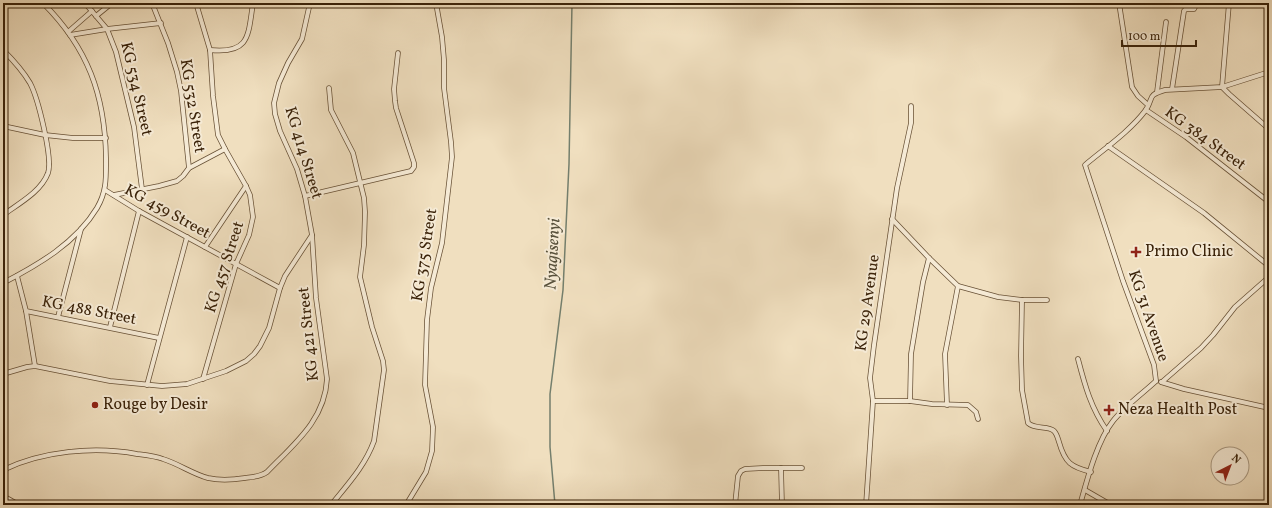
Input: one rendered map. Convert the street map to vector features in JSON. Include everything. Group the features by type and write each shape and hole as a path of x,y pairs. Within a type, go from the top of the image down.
{"street":[{"path":"3,283 62,248 97,208 105,190 106,138 101,105 92,73 81,51 69,33 43,3"},
{"name":"KG 534 Street","path":"85,3 107,29 116,52 134,127 142,189"},
{"path":"96,16 112,3"},
{"name":"KG 532 Street","path":"152,3 161,23 173,58 181,91 189,168"},
{"name":"KG 457 Street","path":"196,3 210,50 213,96 218,135 246,186 251,202 253,217 249,236 236,264 203,379"},
{"path":"210,50 230,50 238,48 243,43 248,33 253,3"},
{"name":"KG 414 Street","path":"310,3 302,39 288,63 279,83 274,103 275,114 280,132 297,169 305,196 312,235"},
{"name":"KG 375 Street","path":"406,505 426,472 432,451 433,427 425,385 427,320 431,288 442,243 452,157 444,88 442,37 436,3"},
{"path":"1119,3 1132,86 1138,96 1148,105"},
{"path":"1172,89 1184,11 1194,9 1197,3"},
{"path":"1229,3 1222,87 1269,129"},
{"path":"69,33 92,11"},
{"path":"1166,22 1157,92 1172,89 1222,87 1269,72"},
{"path":"69,33 161,23"},
{"path":"3,50 30,84 35,96 45,135 50,163 48,173 37,190 3,215"},
{"path":"305,196 411,171 414,167 411,150 395,101 394,89 398,53"},
{"path":"329,88 331,110 353,153 360,183 365,212 364,245 360,277 372,327 383,361 384,370 374,441 371,449 366,461 331,505"},
{"name":"KG 31 Avenue","path":"1080,505 1101,442 1107,431 1114,421 1156,381 1154,365 1123,282 1085,165 1126,130 1146,110 1151,96 1157,92"},
{"name":"KG 29 Avenue","path":"866,505 873,401 870,378 892,219 911,122 911,106"},
{"name":"KG 384 Street","path":"1146,110 1186,137 1269,202"},
{"path":"3,126 45,135 73,138 106,138"},
{"path":"1108,146 1204,213 1269,266"},
{"path":"113,195 177,181 189,168 225,149"},
{"path":"205,247 246,186"},
{"name":"KG 459 Street","path":"105,190 139,211 280,288"},
{"path":"110,327 139,211"},
{"path":"892,219 958,286 998,297 1022,300 1047,300"},
{"path":"58,317 81,228"},
{"path":"3,374 35,366 110,381 174,386 187,384 226,371 246,361 254,354 264,340 269,328 280,288 290,266 300,254 312,235"},
{"name":"KG 421 Street","path":"3,470 26,460 62,452 104,451 135,453 159,458 217,479 228,480 261,477 268,472 304,433 316,417 323,404 327,386 316,298 312,235"},
{"path":"147,385 187,237"},
{"path":"910,401 911,354 923,282 929,258"},
{"name":"KG 488 Street","path":"17,276 26,311 159,338"},
{"path":"1162,382 1201,348 1235,307 1269,277"},
{"path":"947,405 945,354 958,286"},
{"path":"1022,300 1022,390 1028,423 1032,426 1051,429 1054,431 1058,436 1062,453 1067,460 1076,468 1091,472"},
{"path":"26,311 35,366"},
{"path":"1078,359 1086,388 1097,417 1107,431"},
{"path":"1156,381 1184,389 1269,408"},
{"path":"873,401 910,401 947,405 968,405 976,412 978,419"},
{"path":"735,505 738,476 741,471 746,469 763,468 802,468"},
{"path":"781,468 782,505"},
{"path":"1085,490 1111,505"},
{"path":"3,496 19,505"},
{"path":"63,505 79,505"}],"waterway":[{"name":"Nyagisenyi","path":"555,505 550,447 550,394 563,290 569,164 572,3"}],"place":[{"name":"Primo Clinic","path":"1136,252"},
{"name":"Rouge by Desir","path":"95,405"},
{"name":"Neza Health Post","path":"1109,410"}]}
